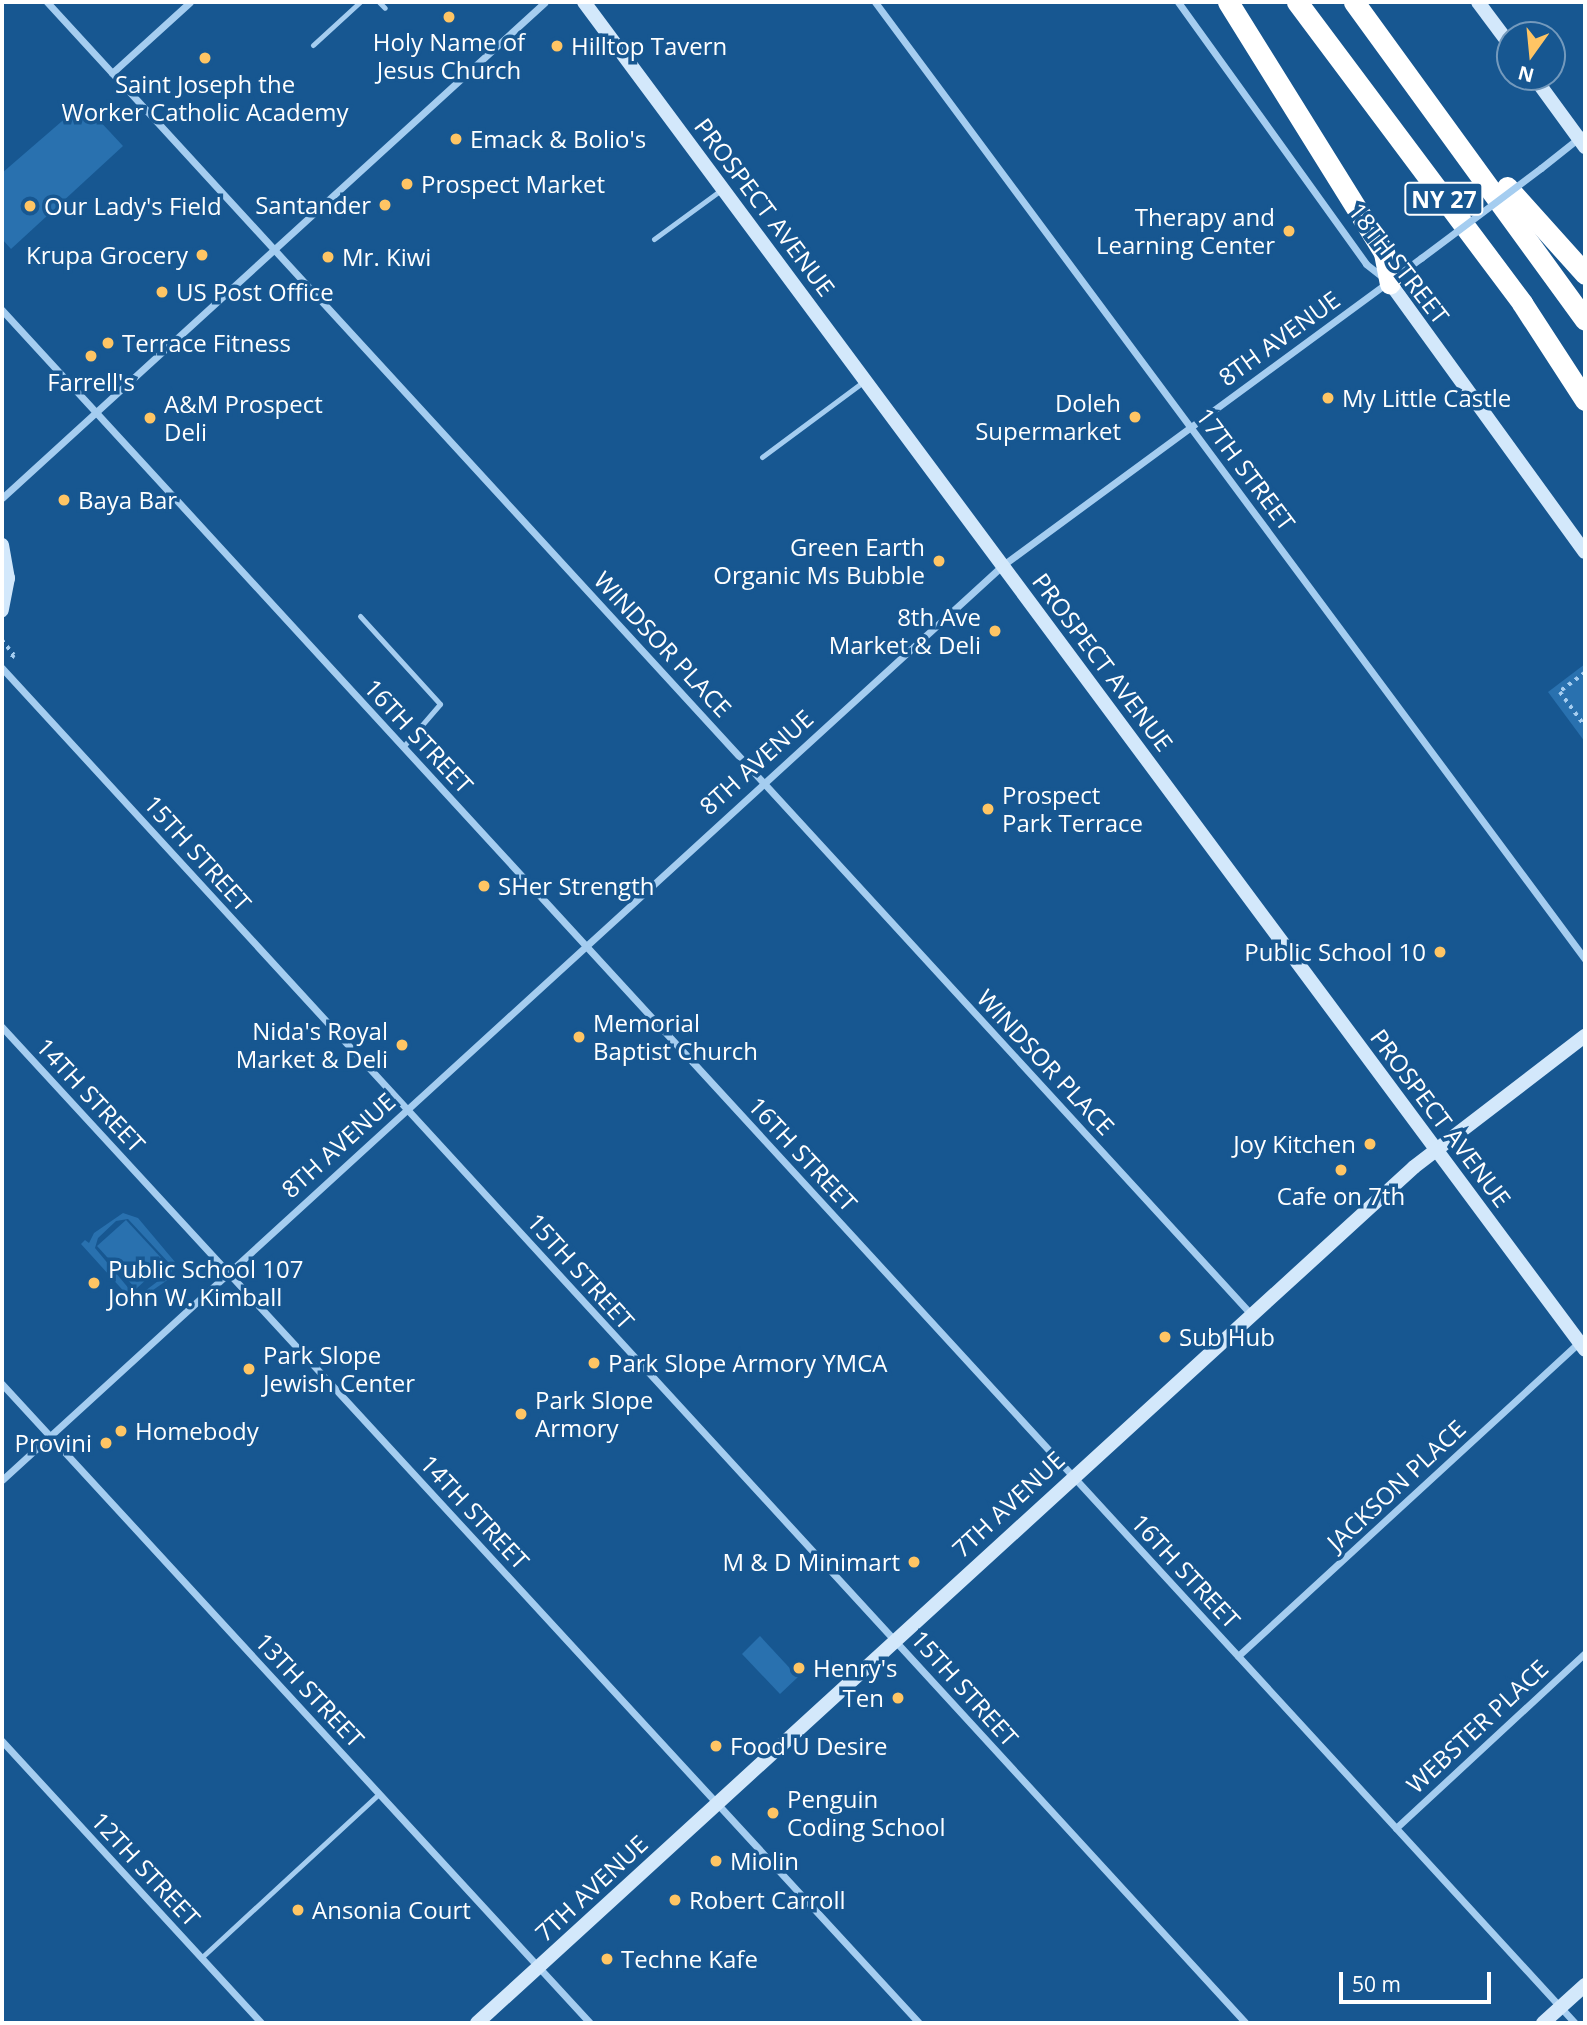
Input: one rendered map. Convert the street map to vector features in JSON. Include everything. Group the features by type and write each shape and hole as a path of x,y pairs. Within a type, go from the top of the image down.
{"highway":[{"path":"1228,2 1384,253 1390,283"},
{"name":"NY 27","path":"1297,2 1522,303 1585,400"},
{"name":"NY 27","path":"1354,2 1585,320"},
{"path":"1430,104 1585,274"}],"street":[{"name":"WINDSOR PLACE","path":"47,2 1251,1313"},
{"path":"112,73 190,2"},
{"path":"2,498 545,2"},
{"name":"PROSPECT AVENUE","path":"584,2 1582,1346"},
{"name":"17TH STREET","path":"875,2 1585,959"},
{"name":"18TH STREET","path":"1178,2 1366,264 1390,283 1585,552"},
{"path":"1478,2 1496,26"},
{"path":"1545,91 1583,139"},
{"name":"8TH AVENUE","path":"2,1480 584,944 1003,565 1583,139"},
{"name":"16TH STREET","path":"2,310 1575,2023"},
{"path":"2,545 8,578 2,610"},
{"name":"15TH STREET","path":"2,668 1246,2023"},
{"name":"14TH STREET","path":"2,1027 919,2023"},
{"name":"7TH AVENUE","path":"477,2023 1251,1313 1436,1148 1585,1036"},
{"name":"JACKSON PLACE","path":"1238,1656 1582,1346"},
{"name":"13TH STREET","path":"2,1384 590,2023"},
{"name":"WEBSTER PLACE","path":"1395,1828 1585,1653"},
{"name":"12TH STREET","path":"2,1741 261,2023"},
{"path":"1543,2023 1585,1985"}],"lane":[{"path":"313,45 360,2"},
{"path":"379,2 385,8"},
{"path":"654,239 723,189"},
{"path":"762,457 866,380"},
{"path":"360,616 440,704 403,747"},
{"path":"201,1958 379,1794"}],"path":[{"path":"2,640 14,655"},
{"path":"1585,673 1560,692 1585,726"}],"shaded area":[{"name":"Our Lady's Field","path":"83,103 123,146 11,249 2,239 2,173"},
{"path":"1585,664 1585,742 1548,692"},
{"path":"123,1213 138,1218 175,1262 169,1279 140,1299 138,1307 81,1244 85,1240 89,1243 94,1233","holes":["128,1219 169,1263 166,1275 141,1294 130,1290 95,1248 98,1238 116,1221"]},
{"path":"126,1220 165,1262 136,1289 97,1246"},
{"path":"760,1636 798,1677 780,1694 742,1654"}],"place":[{"name":"Holy Name of Jesus Church","path":"449,17"},
{"name":"Hilltop Tavern","path":"557,46"},
{"name":"Saint Joseph the Worker Catholic Academy","path":"205,58"},
{"name":"Emack & Bolio's","path":"456,139"},
{"name":"Prospect Market","path":"407,184"},
{"name":"Santander","path":"385,205"},
{"name":"Our Lady's Field","path":"30,206"},
{"name":"Therapy and Learning Center","path":"1289,231"},
{"name":"Krupa Grocery","path":"202,255"},
{"name":"Mr. Kiwi","path":"328,257"},
{"name":"US Post Office","path":"162,292"},
{"name":"Terrace Fitness","path":"108,343"},
{"name":"Farrell's","path":"91,356"},
{"name":"My Little Castle","path":"1328,398"},
{"name":"Doleh Supermarket","path":"1135,417"},
{"name":"A&M Prospect Deli","path":"150,418"},
{"name":"Baya Bar","path":"64,500"},
{"name":"Green Earth Organic Ms Bubble","path":"939,561"},
{"name":"8th Ave Market & Deli","path":"995,631"},
{"name":"Prospect Park Terrace","path":"988,809"},
{"name":"SHer Strength","path":"484,886"},
{"name":"Public School 10","path":"1440,952"},
{"name":"Memorial Baptist Church","path":"579,1037"},
{"name":"Nida's Royal Market & Deli","path":"402,1045"},
{"name":"Joy Kitchen","path":"1370,1144"},
{"name":"Cafe on 7th","path":"1341,1170"},
{"name":"Public School 107 John W. Kimball","path":"94,1283"},
{"name":"Sub Hub","path":"1165,1337"},
{"name":"Park Slope Armory YMCA","path":"594,1363"},
{"name":"Park Slope Jewish Center","path":"249,1369"},
{"name":"Park Slope Armory","path":"521,1414"},
{"name":"Homebody","path":"121,1431"},
{"name":"Provini","path":"106,1443"},
{"name":"M & D Minimart","path":"914,1562"},
{"name":"Henry's","path":"799,1668"},
{"name":"Ten","path":"898,1698"},
{"name":"Food U Desire","path":"716,1746"},
{"name":"Penguin Coding School","path":"773,1813"},
{"name":"Miolin","path":"716,1861"},
{"name":"Robert Carroll","path":"675,1900"},
{"name":"Ansonia Court","path":"298,1910"},
{"name":"Techne Kafe","path":"607,1959"}]}
